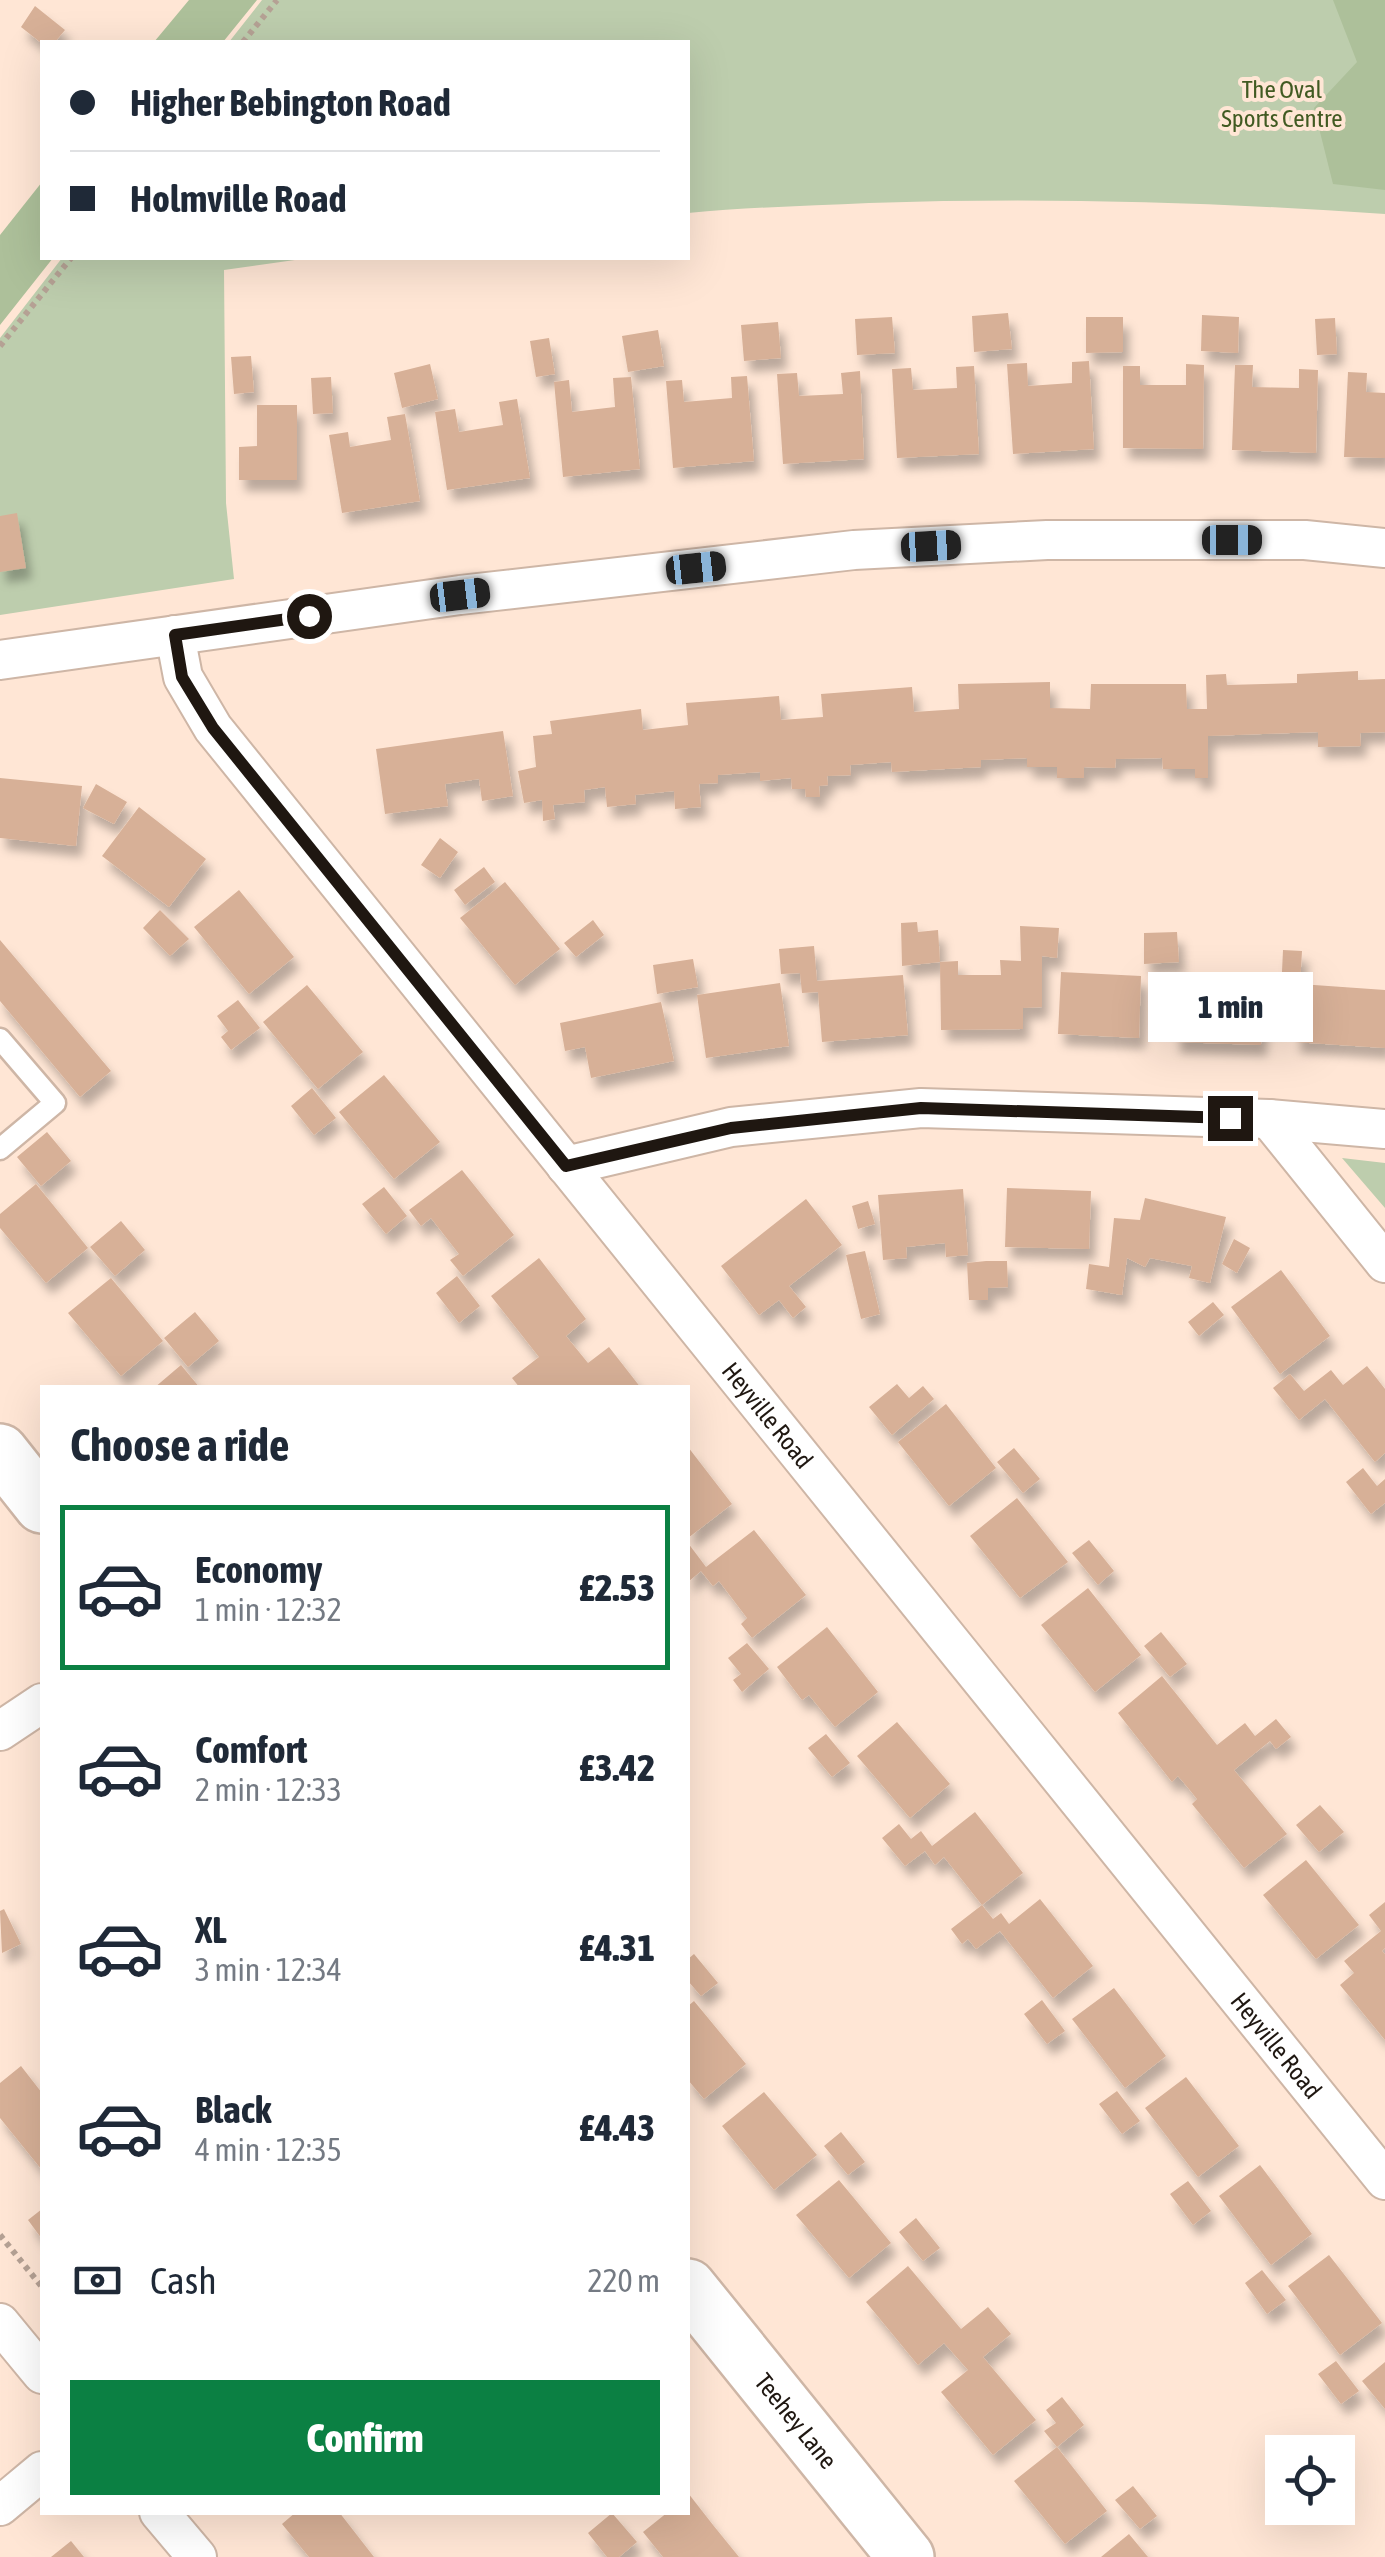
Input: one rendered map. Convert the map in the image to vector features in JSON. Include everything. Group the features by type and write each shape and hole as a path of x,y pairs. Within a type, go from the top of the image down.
{"street":[{"path":"0,660 460,595 854,550 1047,540 1306,540 1385,548"},
{"name":"Heyville Road","path":"175,635 182,677 213,728 1385,2180"},
{"path":"566,1166 731,1128 921,1108 1269,1119 1385,1129"},
{"path":"1269,1119 1385,1262"},
{"path":"0,1452 40,1502"},
{"path":"0,1731 40,1704"},
{"name":"Teehey Lane","path":"690,2288 906,2557"},
{"path":"0,2324 40,2372"},
{"path":"0,2506 40,2472"},
{"path":"162,2515 197,2557"}],"lane":[{"path":"0,1038 55,1103 0,1148"}],"path":[{"path":"245,40 277,0"},
{"path":"0,346 69,260"},
{"path":"0,2235 40,2284"}],"green space":[{"path":"189,0 257,0 225,40 156,40"},
{"name":"The Oval Sports Centre","path":"262,0 1385,0 1385,214 1192,204 998,200 690,213 690,40 231,40"},
{"path":"1333,0 1385,0 1385,190 1333,184 1314,108 1357,62"},
{"path":"40,185 40,260 51,260 0,325 0,235"},
{"path":"60,260 295,260 224,270 226,503 234,579 0,615 0,338"},
{"path":"1342,1158 1385,1163 1385,1208"}],"building":[{"path":"35,6 65,30 57,40 40,42 21,27"},
{"path":"1008,313 1012,349 974,352 972,316"},
{"path":"1202,315 1239,317 1238,353 1201,351"},
{"path":"892,317 895,353 857,355 855,319"},
{"path":"1086,317 1123,317 1123,352 1086,353"},
{"path":"1335,318 1337,354 1317,355 1315,319"},
{"path":"778,322 781,358 744,361 741,325"},
{"path":"658,330 664,366 628,372 622,336"},
{"path":"549,338 555,374 536,377 530,341"},
{"path":"251,356 254,392 234,394 231,357"},
{"path":"1089,361 1094,449 1013,454 1007,364 1027,363 1028,386 1072,383 1072,362"},
{"path":"430,364 438,399 402,408 394,373"},
{"path":"1186,364 1204,365 1203,449 1123,448 1123,366 1140,366 1140,385 1186,385"},
{"path":"1235,365 1253,365 1252,387 1299,388 1299,369 1318,370 1316,453 1232,450"},
{"path":"974,366 979,454 897,458 892,369 911,368 913,390 957,388 956,367"},
{"path":"860,371 864,459 783,464 777,374 797,373 799,396 843,394 841,373"},
{"path":"1348,372 1367,373 1366,392 1385,393 1385,458 1344,457"},
{"path":"747,376 754,461 673,468 666,381 682,380 684,402 732,398 731,377"},
{"path":"331,377 333,413 313,414 311,378"},
{"path":"631,377 640,469 563,477 554,382 569,380 572,412 615,407 613,378"},
{"path":"517,399 530,478 447,490 435,412 455,409 459,432 503,425 499,402"},
{"path":"257,405 297,405 297,480 239,480 239,447 257,446"},
{"path":"405,414 420,501 342,513 329,435 348,432 350,447 391,440 387,417"},
{"path":"17,513 26,568 0,572 0,516"},
{"path":"1358,671 1358,680 1385,679 1385,732 1360,733 1361,746 1318,747 1318,732 1208,736 1208,778 1195,778 1195,769 1163,769 1162,758 1116,759 1115,768 1084,767 1084,778 1057,778 1057,767 1027,767 1027,758 981,760 981,767 892,772 891,762 850,765 851,775 827,776 828,785 819,786 820,797 806,797 805,789 792,789 791,778 760,781 760,772 718,775 718,783 699,784 701,807 675,809 674,791 635,795 636,804 607,807 605,787 584,790 585,802 553,805 555,819 543,821 542,800 524,803 518,771 536,767 533,736 552,734 550,721 641,709 643,730 688,725 686,703 779,696 781,720 823,717 821,694 912,687 914,712 959,709 958,684 1050,682 1050,708 1090,709 1091,684 1186,684 1187,709 1207,709 1206,675 1226,674 1227,685 1297,683 1297,674"},
{"path":"503,731 513,796 482,801 479,779 445,784 448,806 385,814 376,749"},
{"path":"0,778 82,786 76,846 0,838"},
{"path":"96,784 127,802 114,824 83,808"},
{"path":"139,807 206,859 169,907 102,856"},
{"path":"440,838 458,852 440,878 421,865"},
{"path":"484,867 495,882 465,905 454,890"},
{"path":"505,882 560,949 515,985 460,918"},
{"path":"239,890 294,957 249,994 194,927"},
{"path":"160,910 189,939 170,956 143,928"},
{"path":"593,920 604,935 576,957 564,943"},
{"path":"917,922 918,932 938,930 940,962 902,966 901,923"},
{"path":"1020,926 1059,928 1057,958 1042,956 1042,1007 1023,1008 1023,1029 941,1030 940,962 958,961 958,975 1001,975 1000,960 1021,961"},
{"path":"1177,932 1179,962 1144,964 1144,933"},
{"path":"0,940 111,1071 80,1097 0,1001"},
{"path":"814,946 817,981 903,975 908,1035 822,1042 818,992 802,993 800,973 781,974 779,949"},
{"path":"1283,950 1302,951 1300,984 1385,990 1385,1048 1294,1042 1296,1016 1280,1015"},
{"path":"693,959 698,987 657,994 653,965"},
{"path":"1061,972 1141,976 1139,1038 1058,1034"},
{"path":"1176,977 1263,979 1261,1045 1174,1042"},
{"path":"780,983 789,1046 706,1058 697,995"},
{"path":"307,985 363,1052 318,1089 263,1022"},
{"path":"238,1000 260,1028 231,1050 221,1037 228,1031 217,1016"},
{"path":"661,1002 674,1061 591,1078 585,1047 565,1051 560,1023"},
{"path":"384,1075 440,1142 394,1179 339,1112"},
{"path":"312,1088 336,1118 314,1135 291,1106"},
{"path":"47,1132 71,1161 41,1186 17,1157"},
{"path":"462,1170 514,1235 463,1276 450,1260 459,1254 431,1218 421,1226 409,1210"},
{"path":"36,1184 88,1248 46,1283 0,1228 0,1214"},
{"path":"384,1187 407,1216 386,1234 362,1204"},
{"path":"1007,1188 1091,1191 1089,1249 1005,1247"},
{"path":"963,1189 968,1255 946,1257 945,1243 906,1247 907,1258 883,1260 878,1195"},
{"path":"1145,1198 1226,1217 1210,1283 1189,1278 1192,1266 1150,1258 1145,1267 1127,1258 1122,1295 1086,1289 1089,1264 1109,1267 1114,1218 1140,1220"},
{"path":"806,1199 842,1245 789,1286 806,1307 793,1318 779,1300 759,1315 721,1266"},
{"path":"868,1201 875,1224 858,1229 852,1206"},
{"path":"121,1221 145,1250 115,1276 90,1247"},
{"path":"1234,1239 1250,1248 1237,1273 1222,1264"},
{"path":"865,1251 880,1314 861,1319 846,1255"},
{"path":"539,1258 586,1319 566,1336 588,1363 609,1347 639,1385 518,1385 512,1378 539,1357 491,1296"},
{"path":"1007,1261 1008,1287 988,1288 988,1300 969,1300 967,1263"},
{"path":"1281,1270 1330,1336 1280,1374 1231,1307"},
{"path":"457,1276 480,1306 459,1323 436,1293"},
{"path":"111,1278 163,1341 121,1376 68,1313"},
{"path":"1213,1302 1224,1315 1199,1336 1188,1322"},
{"path":"195,1312 219,1341 188,1367 164,1338"},
{"path":"181,1365 198,1385 158,1385"},
{"path":"1367,1366 1385,1389 1385,1453 1375,1462 1325,1399 1299,1420 1273,1388 1290,1374 1304,1391 1331,1370 1343,1385"},
{"path":"897,1384 909,1398 923,1386 934,1399 892,1435 869,1407"},
{"path":"946,1404 996,1468 949,1506 898,1442"},
{"path":"1014,1448 1040,1479 1023,1493 997,1462"},
{"path":"690,1450 732,1504 690,1536"},
{"path":"1363,1468 1377,1486 1385,1479 1385,1503 1371,1514 1346,1482"},
{"path":"1017,1498 1068,1562 1020,1598 970,1536"},
{"path":"754,1530 806,1595 752,1638 741,1624 747,1618 719,1581 713,1586 701,1571 690,1580 690,1546 706,1567"},
{"path":"1089,1540 1114,1571 1098,1585 1072,1553"},
{"path":"1088,1588 1141,1655 1095,1692 1041,1625"},
{"path":"827,1627 878,1692 835,1727 809,1695 802,1700 777,1667"},
{"path":"1161,1632 1187,1664 1170,1677 1144,1646"},
{"path":"747,1643 769,1669 742,1692 733,1680 741,1674 728,1658"},
{"path":"1162,1676 1217,1745 1245,1723 1255,1736 1276,1719 1291,1737 1276,1749 1270,1741 1234,1770 1287,1834 1244,1868 1192,1804 1197,1799 1189,1789 1178,1776 1172,1782 1118,1713"},
{"path":"897,1722 950,1784 910,1818 857,1756"},
{"path":"826,1734 850,1763 832,1777 808,1748"},
{"path":"1320,1805 1344,1832 1319,1852 1296,1825"},
{"path":"975,1812 1023,1873 982,1905 944,1857 935,1865 925,1851 905,1866 882,1838 899,1824 911,1839 921,1831 932,1846"},
{"path":"1306,1860 1359,1925 1316,1959 1263,1895"},
{"path":"1040,1899 1093,1966 1053,1998 1000,1931 976,1949 968,1939 962,1944 951,1929 982,1905 993,1919 1001,1913 1009,1924"},
{"path":"1385,1902 1385,2040 1340,1985 1354,1973 1344,1961 1381,1931 1369,1915"},
{"path":"4,1909 21,1944 2,1953 0,1911"},
{"path":"694,1954 718,1983 701,1996 690,1983 690,1957"},
{"path":"1114,1988 1166,2056 1125,2088 1072,2019"},
{"path":"1042,2000 1065,2031 1047,2044 1024,2014"},
{"path":"694,2001 746,2064 704,2099 690,2082 690,2004"},
{"path":"21,2066 40,2090 40,2168 0,2118 0,2083"},
{"path":"1186,2077 1239,2146 1198,2177 1145,2108"},
{"path":"1117,2091 1140,2121 1122,2134 1099,2104"},
{"path":"764,2092 817,2155 774,2190 722,2126"},
{"path":"841,2132 865,2162 848,2175 824,2146"},
{"path":"1260,2165 1312,2234 1271,2265 1219,2196"},
{"path":"839,2180 891,2243 849,2278 796,2215"},
{"path":"1188,2181 1211,2211 1193,2225 1170,2194"},
{"path":"40,2211 40,2236 28,2220"},
{"path":"916,2218 940,2248 923,2261 899,2232"},
{"path":"1329,2255 1382,2323 1340,2355 1288,2286"},
{"path":"908,2266 961,2329 988,2307 1011,2334 983,2357 1036,2420 993,2455 941,2392 968,2370 944,2343 918,2365 866,2302"},
{"path":"1262,2270 1286,2300 1267,2314 1245,2283"},
{"path":"1336,2361 1359,2391 1341,2404 1318,2374"},
{"path":"1385,2362 1385,2409 1362,2381"},
{"path":"1062,2397 1084,2425 1057,2447 1044,2431 1056,2423 1046,2410"},
{"path":"1057,2447 1107,2511 1065,2544 1014,2481"},
{"path":"1133,2486 1157,2516 1140,2529 1115,2500"},
{"path":"690,2496 739,2557 663,2557 643,2532 664,2515 690,2515"},
{"path":"292,2515 341,2515 374,2557 309,2557 282,2524"},
{"path":"614,2515 637,2542 619,2557 607,2557 588,2533"},
{"path":"1129,2534 1148,2557 1101,2557"},
{"path":"71,2541 84,2557 51,2557"}],"route":[{"path":"309,616 175,635 182,677 213,728 566,1166 731,1128 921,1108 1230,1118"}]}
